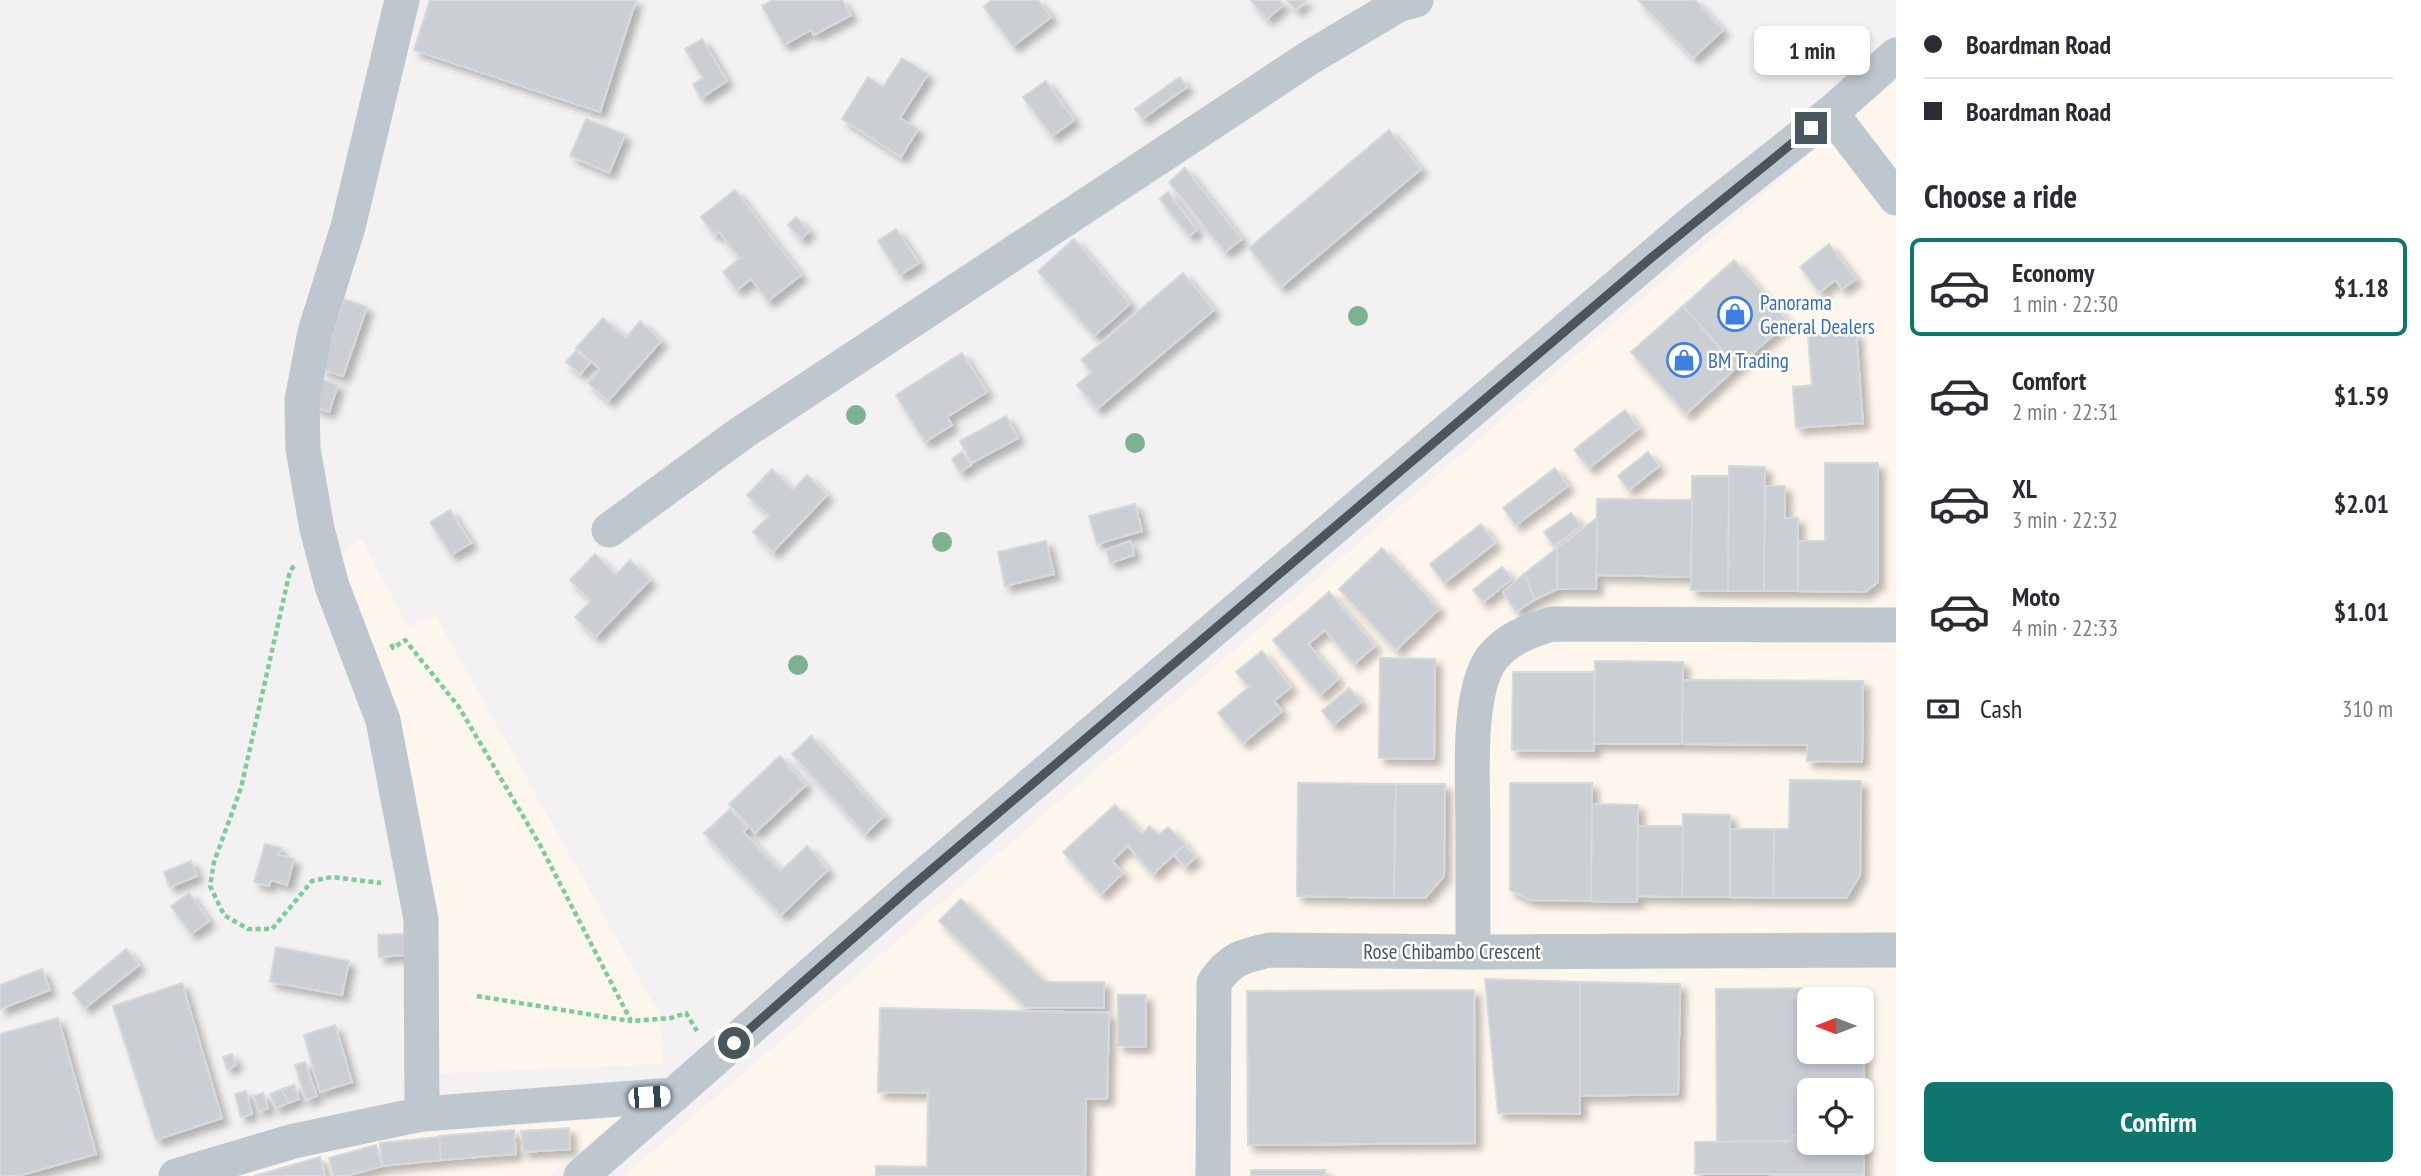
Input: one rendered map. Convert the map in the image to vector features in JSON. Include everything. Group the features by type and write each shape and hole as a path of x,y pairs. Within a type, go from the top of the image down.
{"street":[{"path":"402,0 348,227 315,332 302,400 303,449 317,529 332,586 383,720 416,887 421,919 422,1114"},
{"path":"609,530 743,432 1309,58 1398,5 1416,0"},
{"path":"581,1176 910,888 1651,258 1831,113 1896,55"},
{"path":"1831,113 1896,198"},
{"path":"1473,952 1475,712 1482,677 1493,657 1520,634 1552,624 1896,625"},
{"name":"Rose Chibambo Crescent","path":"1213,1176 1214,983 1224,968 1249,955 1269,950 1896,950"},
{"path":"176,1176 294,1140 422,1114 674,1095"}],"path":[{"path":"317,529 290,571 241,788 214,862 211,886 224,915 248,929 272,929 312,881 332,877 416,887"},
{"path":"387,636 393,648 405,640 459,707 540,845 631,1021"},
{"path":"477,996 631,1021 671,1018 687,1013 715,1060"}],"shaded area":[{"path":"1896,80 1896,1176 625,1175"},
{"path":"361,539 408,627 435,615 659,1014 663,1064 433,1074 435,942 328,564"},
{"path":"622,1117 549,1176 240,1176 378,1137"}],"building":[{"path":"430,0 636,0 600,112 414,50"},
{"path":"773,0 842,0 851,15 814,35 811,30 784,45 762,6"},
{"path":"992,0 1038,0 1051,17 1013,46 984,7"},
{"path":"1250,0 1279,0 1283,5 1267,19"},
{"path":"1287,0 1307,0 1296,10"},
{"path":"1638,0 1695,0 1723,30 1693,58"},
{"path":"702,39 727,81 701,98 693,84 703,78 685,49"},
{"path":"902,58 928,74 900,118 918,129 901,157 842,119 868,77 883,87"},
{"path":"1180,77 1187,87 1142,119 1135,109"},
{"path":"1046,81 1074,120 1052,136 1023,97"},
{"path":"586,119 625,135 609,173 570,156"},
{"path":"1389,130 1421,169 1281,287 1249,248"},
{"path":"1185,168 1242,239 1225,252 1169,182"},
{"path":"735,190 801,275 768,301 751,279 737,290 723,272 740,258 719,232 715,235 701,217"},
{"path":"1168,192 1197,230 1189,236 1160,199"},
{"path":"796,217 809,231 801,239 788,225"},
{"path":"896,229 919,263 900,275 878,241"},
{"path":"1074,239 1130,304 1094,336 1038,271"},
{"path":"1829,244 1856,279 1842,289 1835,280 1820,292 1800,267"},
{"name":"Panorama General Dealers","path":"1734,260 1788,322 1737,367 1683,306"},
{"path":"1183,273 1214,310 1097,409 1077,385 1092,372 1081,360"},
{"path":"344,299 367,307 343,376 321,369"},
{"name":"BM Trading","path":"1683,306 1737,367 1686,414 1631,352"},
{"path":"603,318 626,338 640,321 661,341 608,401 588,383 600,369 576,348"},
{"path":"1856,332 1863,423 1796,428 1793,387 1812,385 1808,336"},
{"path":"576,351 590,363 580,374 566,362"},
{"path":"962,353 987,392 947,417 952,425 925,442 896,395"},
{"path":"320,379 338,385 329,412 312,406"},
{"path":"1625,410 1639,428 1589,468 1574,450"},
{"path":"1006,416 1018,438 972,463 960,441"},
{"path":"962,452 971,465 960,472 952,459"},
{"path":"1648,452 1659,466 1629,490 1618,476"},
{"path":"1825,463 1878,463 1878,582 1865,592 1798,591 1798,541 1825,541"},
{"path":"1729,466 1765,467 1764,591 1728,591"},
{"path":"1555,468 1568,486 1516,525 1503,508"},
{"path":"772,469 793,490 807,475 827,495 773,552 753,532 769,516 747,495"},
{"path":"1692,476 1729,476 1728,591 1691,590"},
{"path":"1765,486 1785,486 1785,518 1798,518 1798,591 1764,591"},
{"path":"1597,499 1692,500 1691,577 1596,575"},
{"path":"1135,504 1142,531 1097,544 1089,516"},
{"path":"450,510 471,543 451,555 430,522"},
{"path":"1571,513 1581,526 1554,546 1544,532"},
{"path":"1597,518 1596,589 1557,589 1557,548"},
{"path":"1481,524 1495,543 1444,583 1430,564"},
{"path":"1046,541 1054,574 1005,586 998,552"},
{"path":"1130,541 1134,555 1110,563 1106,550"},
{"path":"1382,548 1439,609 1396,650 1339,589"},
{"path":"1557,548 1557,589 1534,600 1525,573"},
{"path":"595,554 616,575 630,560 650,580 595,637 575,617 591,601 570,580"},
{"path":"1502,567 1512,579 1483,602 1473,590"},
{"path":"1525,573 1534,600 1516,612 1503,592"},
{"path":"1329,592 1375,646 1354,664 1325,630 1308,644 1338,679 1320,695 1273,640"},
{"path":"1262,651 1291,687 1274,701 1282,711 1243,743 1218,713 1249,687 1236,672"},
{"path":"1380,658 1435,659 1434,759 1379,758"},
{"path":"1595,661 1683,662 1682,744 1594,744"},
{"path":"1513,672 1594,672 1594,751 1512,750"},
{"path":"1683,680 1863,681 1862,762 1807,761 1807,745 1682,744"},
{"path":"1349,688 1361,702 1333,725 1322,711"},
{"path":"811,736 884,816 865,834 792,754"},
{"path":"780,756 806,785 755,833 729,804"},
{"path":"1790,780 1861,781 1860,875 1846,898 1773,898 1774,829 1789,829"},
{"path":"1298,783 1396,784 1394,898 1297,896"},
{"path":"1510,783 1592,783 1591,901 1530,900 1510,890"},
{"path":"1396,784 1445,784 1444,876 1425,898 1394,898"},
{"path":"1592,804 1638,805 1637,902 1591,901"},
{"path":"1115,805 1142,834 1150,826 1159,835 1168,827 1185,844 1153,874 1128,846 1112,861 1123,873 1101,894 1063,852"},
{"path":"730,809 747,828 743,832 781,871 807,846 828,870 781,915 704,833"},
{"path":"1683,814 1730,815 1730,897 1682,897"},
{"path":"1638,826 1683,826 1682,897 1637,896"},
{"path":"1730,829 1774,829 1773,898 1730,897"},
{"path":"265,844 281,848 278,855 294,859 287,885 271,880 269,886 254,882"},
{"path":"1184,845 1196,857 1185,867 1174,855"},
{"path":"191,861 197,876 170,887 164,872"},
{"path":"189,893 209,921 191,934 171,906"},
{"path":"961,899 1045,982 1104,982 1104,1008 1026,1008 939,921"},
{"path":"404,934 405,955 379,957 378,935"},
{"path":"276,947 349,961 342,995 270,982"},
{"path":"126,949 139,965 85,1008 73,993"},
{"path":"42,969 50,990 0,1009 0,985"},
{"path":"1485,979 1580,982 1580,1114 1498,1113"},
{"path":"1580,982 1680,984 1678,1094 1580,1096"},
{"path":"182,983 222,1118 156,1140 113,1006"},
{"path":"1797,988 1797,1064 1864,1064 1864,1078 1797,1078 1797,1135 1792,1135 1792,1141 1717,1142 1716,989"},
{"path":"1474,990 1475,1143 1248,1145 1247,991"},
{"path":"1118,995 1146,995 1146,1047 1118,1046"},
{"path":"880,1008 1109,1013 1107,1099 1086,1099 1085,1176 876,1176 876,1166 927,1167 928,1093 878,1092"},
{"path":"58,1018 96,1154 18,1176 0,1176 0,1034"},
{"path":"335,1025 352,1082 320,1092 304,1035"},
{"path":"232,1054 236,1065 227,1069 223,1057"},
{"path":"305,1062 317,1096 306,1100 295,1065"},
{"path":"294,1085 299,1099 288,1103 282,1089"},
{"path":"282,1089 288,1103 276,1108 270,1094"},
{"path":"246,1091 252,1114 241,1117 235,1094"},
{"path":"263,1093 268,1108 259,1111 254,1096"},
{"path":"569,1128 570,1149 523,1152 521,1131"},
{"path":"514,1130 516,1154 441,1160 439,1136"},
{"path":"1792,1135 1797,1135 1797,1155 1864,1155 1864,1174 1695,1174 1695,1142 1792,1141"},
{"path":"439,1137 441,1160 382,1166 380,1143"},
{"path":"376,1145 382,1166 346,1176 334,1176 329,1158"},
{"path":"320,1157 325,1176 254,1176"},
{"path":"1251,1170 1325,1170 1325,1176 1251,1176"},
{"path":"1864,1174 1864,1176 1770,1176"}],"place":[{"name":"Panorama General Dealers","path":"1735,314"},
{"name":"BM Trading","path":"1684,360"}],"route":[{"path":"734,1043 910,888 1693,222 1811,128"}]}
